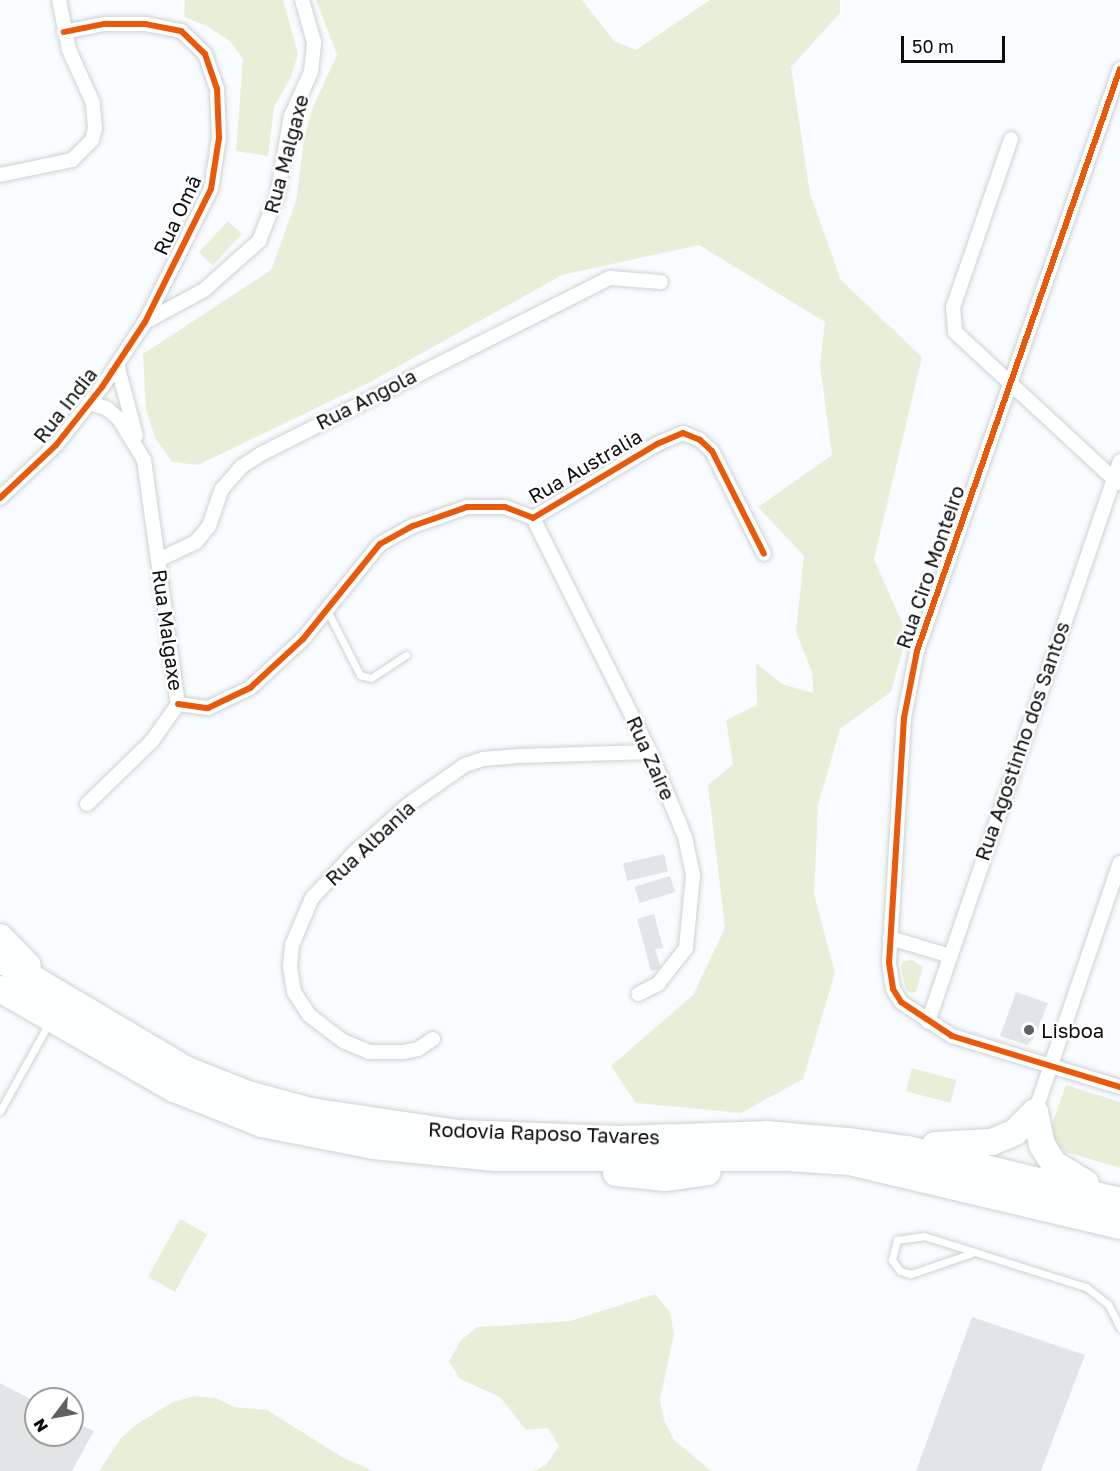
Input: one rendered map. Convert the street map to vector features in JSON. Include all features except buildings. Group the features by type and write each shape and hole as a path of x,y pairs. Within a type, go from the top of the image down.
{"highway":[{"path":"0,937 38,975 89,1014"},
{"name":"Rodovia Raposo Tavares","path":"0,959 185,1069 248,1094 310,1111 564,1148 850,1161 894,1169 1120,1226"},
{"name":"Rodovia Raposo Tavares","path":"0,989 174,1089 262,1124 374,1146 494,1158 619,1139 766,1134 847,1141 918,1151 1120,1199"},
{"path":"847,1141 868,1138 957,1146 992,1142 1015,1132 1035,1112"},
{"path":"1035,1112 1042,1145 1054,1164 1074,1178 1120,1199"}],"street":[{"path":"0,176 72,160 92,140 95,128 93,103 64,32 59,0"},
{"name":"Rua Malgaxe","path":"144,322 204,290 251,248 263,233 277,196 291,116 311,72 314,42 302,0"},
{"name":"Rua Omã","path":"64,32 104,24 146,24 182,32 206,54 217,89 219,138 212,189 144,322"},
{"name":"Rua Ciro Monteiro","path":"1120,69 1011,387 917,651 904,717 890,938 893,989 901,1002 928,1022 952,1036 1120,1087"},
{"path":"1011,139 953,307 955,332 1011,387 1117,481"},
{"name":"Rua Angola","path":"158,560 196,542 209,526 222,489 242,467 261,453 610,278 661,282"},
{"name":"Rua India","path":"0,498 37,466 89,403 144,322"},
{"path":"117,364 144,460"},
{"name":"Rua Malgaxe","path":"89,403 106,408 119,419 144,460 178,704"},
{"name":"Rua Australia","path":"178,704 208,708 250,688 276,668 380,544 438,514 466,507 505,507 533,518 657,444 683,433 700,440 712,451 764,555"},
{"name":"Rua Agostinho dos Santos","path":"928,1022 947,955 1117,481 1120,461"},
{"name":"Rua Zaire","path":"533,518 650,752 685,837 693,875 686,948 673,969 658,984 638,994"},
{"path":"87,804 152,741 178,704"},
{"name":"Rua Albania","path":"433,1039 418,1049 404,1052 369,1052 343,1041 309,1015 294,992 290,968 292,945 312,898 356,851 408,806 465,765 483,759 521,756 650,752"},
{"path":"1035,1112 1120,863"},
{"path":"890,938 947,955"}],"lane":[{"path":"326,608 360,675 371,678 406,655"},
{"path":"0,1111 51,1018"},
{"path":"975,1252 911,1274 900,1271 892,1260 897,1240 909,1236 924,1236 975,1252 1086,1287 1108,1304 1120,1328"}],"green space":[{"path":"185,0 283,0 298,54 291,77 274,107 268,156 236,151 243,59 230,41 207,26 184,17"},
{"path":"316,0 582,0 614,41 636,50 710,0 840,0 840,13 791,67 810,194 841,280 922,357 874,559 907,634 891,692 840,729 818,805 814,894 835,973 803,1079 741,1113 636,1103 611,1066 693,995 725,928 708,785 733,764 726,720 757,705 756,663 782,684 813,693 812,672 796,632 804,556 758,507 832,455 820,365 825,322 699,245 562,275 372,381 198,465 172,462 155,438 146,409 143,354 271,270 296,201 304,139 313,107 337,55"},
{"path":"228,221 242,234 213,265 199,252"},
{"path":"912,960 923,967 916,992 911,993 906,990 901,968 903,961"},
{"path":"912,1068 956,1080 950,1103 906,1091"},
{"path":"1066,1085 1120,1102 1120,1168 1059,1150 1051,1127"},
{"path":"180,1219 207,1234 175,1292 148,1277"},
{"path":"655,1294 670,1312 674,1334 660,1399 664,1420 674,1440 711,1471 534,1471 546,1465 559,1446 548,1428 526,1430 500,1397 460,1379 449,1361 461,1340 478,1327 570,1321"},
{"path":"194,1396 216,1398 235,1407 267,1410 342,1457 373,1471 99,1471 121,1438 137,1424 173,1402"}],"cycle path":[{"path":"0,498 56,445 102,387 145,322 211,189 219,138 217,89 205,54 181,31 146,24 104,24 64,32"},
{"path":"1120,69 917,651 904,718 889,963 893,989 901,1002 952,1036 1120,1087"},
{"path":"178,704 208,708 250,688 303,639 380,544 413,526 467,507 505,507 533,518 657,444 683,433 700,440 712,451 764,554"}],"place":[{"name":"Lisboa","path":"1029,1030"}]}
